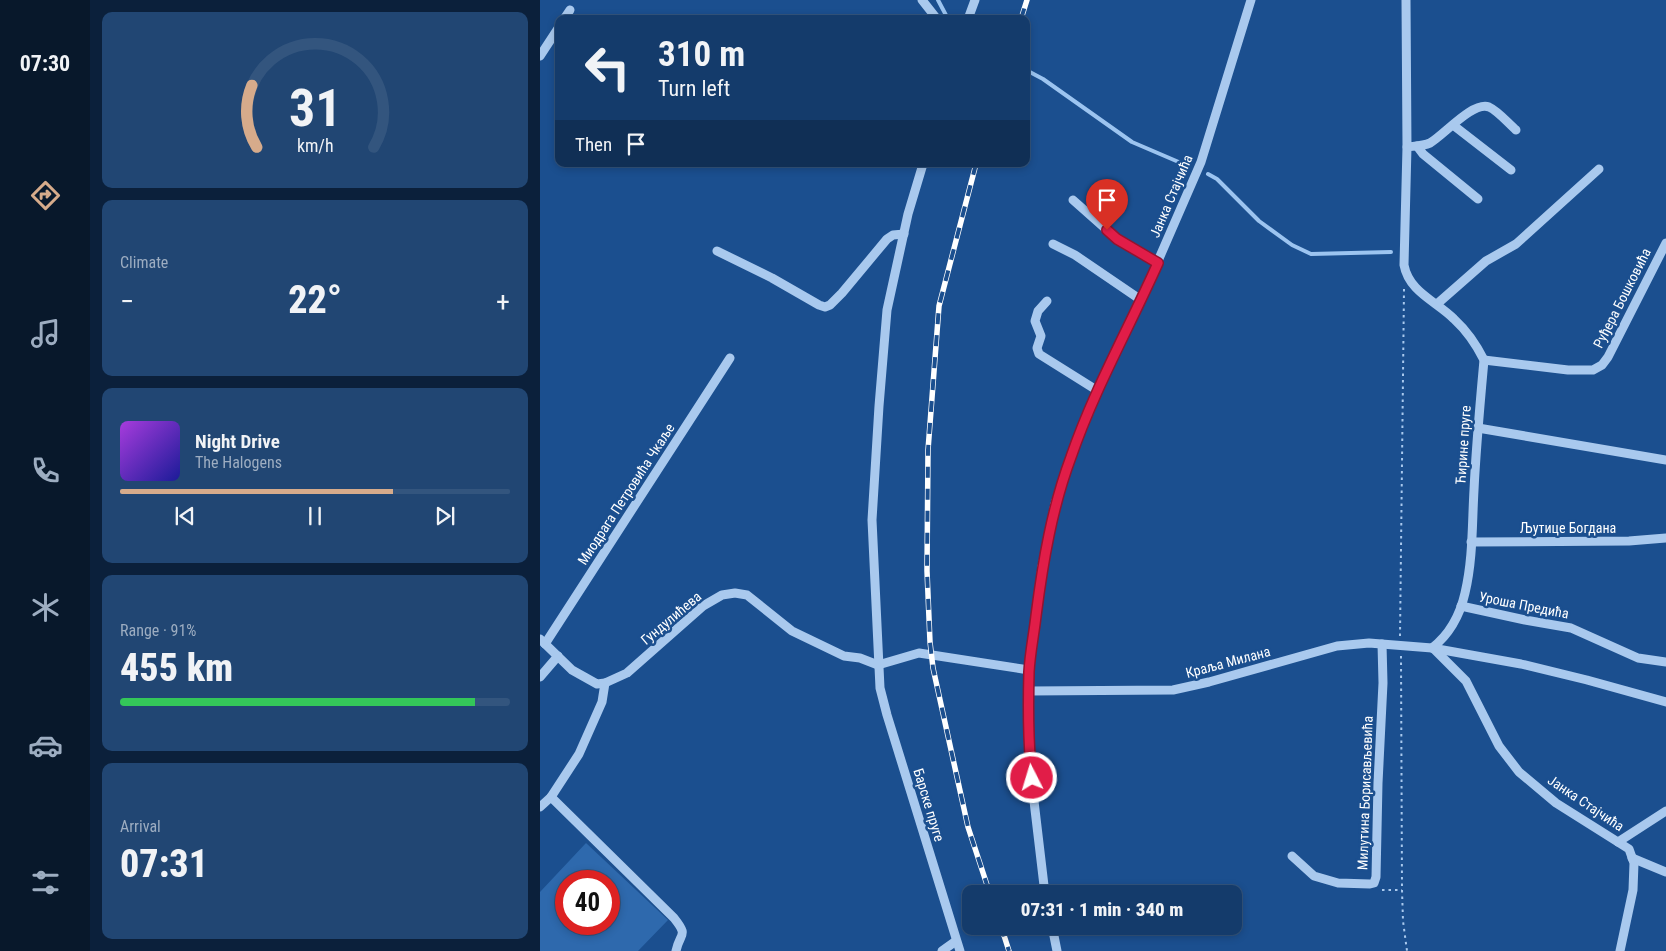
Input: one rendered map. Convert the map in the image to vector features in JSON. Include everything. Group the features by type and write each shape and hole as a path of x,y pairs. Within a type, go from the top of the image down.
{"street":[{"path":"922,0 934,15"},
{"path":"969,15 975,0"},
{"name":"Јанка Стајчића","path":"1044,885 1029,759 1029,670 1042,568 1055,504 1071,456 1098,391 1158,263 1201,162 1251,0"},
{"path":"1406,0 1407,147 1404,265 1406,276 1412,285 1438,304 1455,320 1479,350 1484,360"},
{"path":"567,15 570,10"},
{"path":"540,56 555,33"},
{"path":"1407,147 1431,142 1474,109 1483,106 1490,108 1516,130"},
{"path":"1453,125 1510,170"},
{"path":"1417,146 1423,154 1478,199"},
{"name":"Барске пруге","path":"921,167 886,310 872,520 878,665 880,688 887,715 960,951"},
{"path":"1438,304 1486,261 1516,244 1600,169"},
{"path":"1073,200 1117,239 1158,263"},
{"path":"717,251 772,278 819,305 825,306 830,305 842,293 888,239 893,235 904,234"},
{"name":"Руђера Бошковића","path":"1484,360 1568,370 1593,370 1602,365 1608,357 1666,243"},
{"path":"1053,244 1075,255 1141,300"},
{"path":"1046,301 1038,312 1035,321 1041,336 1037,348 1039,354 1098,391"},
{"name":"Миодрага Петровића Чкаље","path":"543,641 730,358"},
{"name":"Ћирине пруге","path":"1432,648 1443,639 1458,614 1465,593 1471,542 1484,360"},
{"path":"1478,428 1666,460"},
{"name":"Љутице Богдана","path":"1471,542 1629,541 1666,538"},
{"name":"Гундулићева","path":"605,683 627,673 703,606 722,595 735,594 747,595 792,631 844,656 860,658 878,665"},
{"name":"Уроша Предића","path":"1461,606 1571,628 1638,658 1666,662"},
{"path":"540,807 551,796 579,754 602,702 605,683 597,684 572,670 543,641"},
{"name":"Краља Милана","path":"1029,691 1173,690 1210,682 1337,646 1369,643 1432,648 1521,664 1588,680 1666,702"},
{"name":"Милутина Борисављевића","path":"1292,856 1314,876 1338,883 1370,884 1374,882 1376,877 1383,683 1382,644"},
{"name":"Јанка Стајчића","path":"1432,648 1466,681 1499,746 1519,772 1556,803 1629,848 1632,858"},
{"path":"878,665 919,653 1029,670"},
{"path":"540,677 558,656"},
{"path":"551,796 674,918 683,933 676,951"},
{"path":"1618,842 1666,811"},
{"path":"1632,858 1666,872"},
{"path":"1620,951 1634,890 1634,863 1632,858"},
{"path":"1054,935 1057,951"},
{"path":"942,951 956,941"}],"path":[{"path":"1404,285 1401,646 1402,890 1403,921 1407,951"},
{"path":"1374,882 1378,889 1385,891 1402,890"}],"shaded area":[{"path":"586,843 615,870 561,870"},
{"path":"620,875 668,920 638,951 540,951 540,892 555,876 555,935 620,935"}],"waterway":[{"path":"938,0 946,15"},
{"path":"1030,72 1043,79 1132,142 1188,166"},
{"path":"1208,174 1217,179 1259,221 1292,245 1311,254 1391,252"}],"railway":[{"path":"1022,15 1027,0"},
{"path":"975,167 939,306 928,450 927,571 933,668 968,827 987,885"},
{"path":"1004,935 1009,951"}],"route":[{"path":"1032,778 1029,759 1029,670 1042,568 1055,504 1071,456 1108,368 1158,263 1117,239 1107,230"}]}
